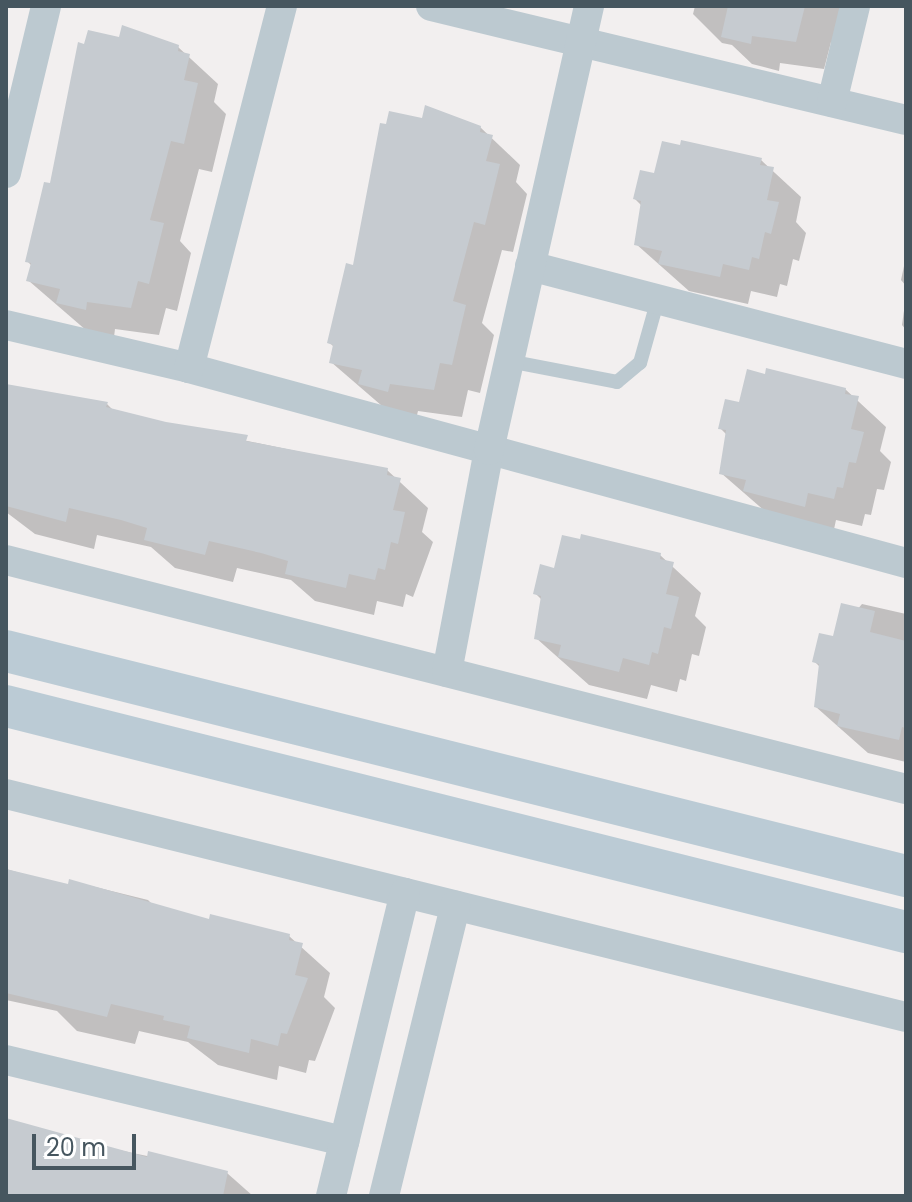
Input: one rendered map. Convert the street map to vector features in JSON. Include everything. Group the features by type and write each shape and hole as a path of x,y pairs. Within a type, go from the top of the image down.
{"street":[{"path":"6,173 46,6"},
{"path":"189,368 282,6"},
{"path":"431,6 906,120"},
{"path":"447,672 489,450 589,6"},
{"path":"832,102 855,6"},
{"path":"530,266 906,364"},
{"path":"6,325 189,368 906,563"},
{"path":"6,560 906,789"},
{"path":"6,651 906,876"},
{"path":"6,706 906,932"},
{"path":"6,794 906,1017"},
{"path":"331,1196 405,893"},
{"path":"384,1196 455,906"},
{"path":"6,1060 344,1141"}],"lane":[{"path":"509,361 617,382 640,363 658,299"}],"building":[{"path":"728,6 805,6 796,42 752,36 751,44 721,37"},
{"path":"122,25 179,45 178,51 190,54 184,80 198,83 184,144 171,141 150,220 164,223 149,284 138,281 131,308 87,302 86,310 56,303 60,289 26,281 31,263 25,262 44,182 50,183 78,42 84,44 88,30 119,37"},
{"path":"425,105 481,126 480,132 493,135 486,161 500,164 485,225 474,222 453,301 466,305 452,365 440,363 434,390 390,384 388,392 358,384 362,370 329,363 333,345 327,343 346,263 353,265 380,123 386,124 389,111 422,118"},
{"path":"681,140 762,158 760,165 774,167 767,200 779,202 771,234 765,232 759,259 752,257 749,270 723,264 720,277 658,264 662,251 634,245 641,201 633,199 640,170 654,173 662,141 680,145"},
{"path":"766,368 846,388 845,394 859,396 851,429 864,432 856,463 849,462 843,488 837,487 834,499 808,493 805,507 743,491 746,480 719,474 726,430 718,429 725,399 739,402 747,369 765,374"},
{"path":"6,384 108,402 106,407 166,422 248,435 246,441 388,468 387,475 401,478 393,510 405,512 398,544 391,542 385,570 378,568 375,580 349,574 346,588 285,574 288,561 261,553 209,541 205,555 144,540 147,528 121,520 69,508 66,522 6,506"},
{"path":"581,534 661,553 660,559 674,562 666,594 679,597 671,629 664,627 658,654 652,652 649,665 623,658 619,672 558,657 561,645 534,639 541,596 533,594 540,564 554,568 562,535 580,539"},
{"path":"841,603 875,611 870,632 906,641 906,728 902,727 899,740 837,726 840,714 814,707 819,664 812,662 819,633 833,636"},
{"path":"6,869 68,884 69,879 209,919 210,914 290,934 289,940 303,943 295,975 308,978 287,1034 281,1033 278,1046 251,1039 249,1053 187,1038 190,1026 163,1020 164,1016 111,1004 107,1017 6,993"},
{"path":"6,1118 147,1157 148,1151 228,1171 223,1196 6,1196"}]}
